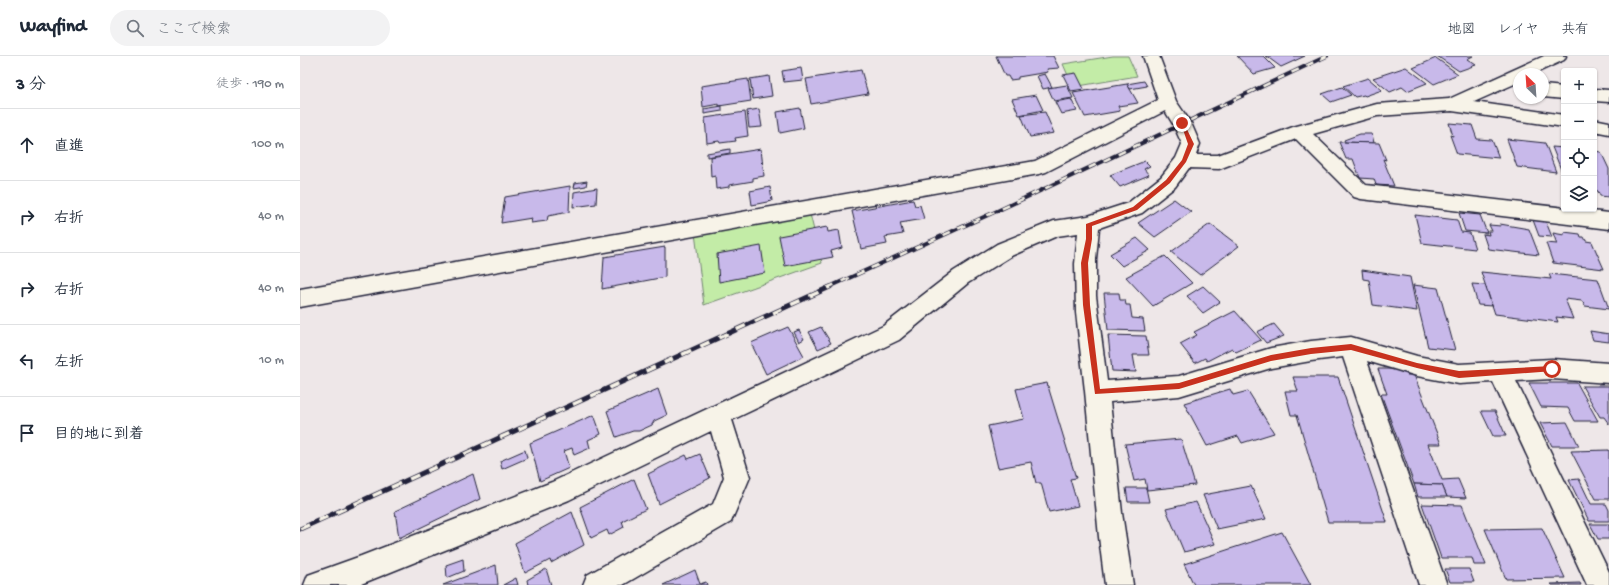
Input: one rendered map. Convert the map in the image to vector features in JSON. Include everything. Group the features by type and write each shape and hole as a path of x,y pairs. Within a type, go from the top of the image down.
{"street":[{"path":"318,585 362,570 560,492 892,333 961,277 1004,250 1054,229 1089,224 1135,208 1168,182 1184,161 1191,144 1182,123 1168,102 1151,56"},
{"path":"1533,68 1558,56"},
{"path":"1452,105 1513,78"},
{"path":"1492,88 1513,90"},
{"path":"1549,92 1561,93"},
{"path":"1597,95 1609,96"},
{"path":"300,298 1039,167 1168,102"},
{"path":"1184,161 1219,162 1299,130 1378,110 1452,105 1561,121"},
{"path":"1597,126 1609,128"},
{"path":"1299,130 1361,192 1609,221"},
{"path":"1089,224 1089,239 1084,263 1086,298 1097,392 1107,500 1119,585"},
{"path":"1097,392 1179,386 1271,358 1311,351 1351,347 1417,366 1459,374 1552,369 1609,373"},
{"path":"1351,347 1433,585"},
{"path":"1500,372 1601,585"},
{"path":"597,585 722,513 737,476 719,416"}],"green space":[{"path":"1113,56 1128,56 1137,76 1073,87 1063,64"},
{"path":"809,210 822,263 704,305 695,233"}],"building":[{"path":"996,56 1053,56 1059,68 1047,69 1048,72 1018,77 1018,79 1010,80 1008,76 1005,76"},
{"path":"1237,56 1263,56 1275,68 1254,74"},
{"path":"1266,56 1305,56 1281,67"},
{"path":"1437,56 1473,56 1467,59 1476,65 1459,71"},
{"path":"1436,58 1458,74 1434,84 1413,68"},
{"path":"1406,67 1427,83 1407,91 1402,87 1390,92 1373,78"},
{"path":"801,68 803,80 784,82 782,71"},
{"path":"861,70 868,94 811,104 806,79"},
{"path":"1076,73 1084,89 1071,91 1063,75"},
{"path":"1045,74 1052,87 1043,89 1037,76"},
{"path":"769,76 772,96 753,99 750,79"},
{"path":"1368,78 1382,90 1365,96 1355,97 1343,86"},
{"path":"748,79 751,101 703,107 701,86"},
{"path":"1144,81 1147,86 1130,89 1127,84"},
{"path":"1127,84 1138,103 1118,106 1120,111 1085,117 1073,93"},
{"path":"1067,85 1073,98 1054,101 1048,88"},
{"path":"1342,87 1351,95 1331,102 1322,94"},
{"path":"1036,95 1043,110 1019,115 1012,99"},
{"path":"1071,99 1077,111 1061,114 1055,102"},
{"path":"722,106 722,111 704,114 704,109"},
{"path":"800,108 804,128 780,133 777,112"},
{"path":"759,109 762,127 749,128 747,111"},
{"path":"745,112 748,136 735,138 736,141 707,143 705,118"},
{"path":"1045,112 1054,133 1030,137 1021,115"},
{"path":"1449,123 1472,125 1477,139 1492,140 1499,158 1457,154 1450,135 1453,136"},
{"path":"1360,134 1372,134 1374,143 1345,142 1344,140"},
{"path":"1507,139 1545,143 1556,172 1517,167"},
{"path":"1339,142 1379,143 1386,160 1383,159 1394,186 1376,185 1374,179 1360,178 1353,159 1346,159"},
{"path":"1552,147 1561,148 1561,170"},
{"path":"730,149 730,153 707,157 707,153"},
{"path":"761,149 764,176 753,178 753,181 716,189 715,176 711,177 710,157"},
{"path":"1597,151 1601,152 1609,169 1609,197 1600,196 1598,191"},
{"path":"1145,161 1150,166 1144,169 1149,175 1120,187 1110,175"},
{"path":"587,181 586,186 574,188 575,183"},
{"path":"570,186 569,212 548,216 547,221 531,223 532,218 501,223 505,197"},
{"path":"770,187 772,201 752,205 750,191"},
{"path":"597,188 596,204 573,207 574,192"},
{"path":"1174,199 1191,212 1155,237 1138,223"},
{"path":"913,200 915,206 920,205 924,219 900,223 903,234 885,237 887,244 861,249 852,211"},
{"path":"1459,213 1480,215 1487,233 1465,231"},
{"path":"1415,215 1457,220 1461,232 1470,233 1475,249 1422,243"},
{"path":"1533,220 1546,222 1552,237 1539,236"},
{"path":"1210,224 1239,246 1200,275 1171,252"},
{"path":"1500,224 1529,229 1539,255 1488,249 1483,234 1489,235 1488,231 1492,231 1489,225 1501,226"},
{"path":"827,227 828,232 839,230 842,248 831,251 833,257 785,266 779,236"},
{"path":"1564,232 1580,234 1586,241 1592,242 1604,269 1553,263 1546,243 1557,244 1553,233 1564,235"},
{"path":"1137,238 1150,250 1122,266 1110,254"},
{"path":"761,246 765,273 719,282 717,254"},
{"path":"665,247 665,277 602,289 604,257"},
{"path":"1165,256 1192,283 1153,306 1126,277"},
{"path":"1362,270 1410,277 1417,311 1373,305 1369,280 1363,279"},
{"path":"1481,272 1551,279 1549,274 1598,279 1609,309 1585,306 1582,301 1565,299 1573,319 1556,317 1558,322 1495,314"},
{"path":"1472,284 1485,285 1492,306 1478,305"},
{"path":"1413,285 1438,288 1455,350 1428,347"},
{"path":"1203,286 1220,302 1203,313 1187,296"},
{"path":"1104,293 1119,293 1120,300 1125,300 1126,305 1130,305 1132,318 1143,319 1145,331 1108,330"},
{"path":"1235,311 1261,340 1236,352 1232,348 1207,361 1205,358 1195,363 1180,344 1197,335 1194,332"},
{"path":"1274,324 1284,336 1266,343 1257,332"},
{"path":"788,327 804,356 766,374 751,343"},
{"path":"821,327 831,343 818,349 809,332"},
{"path":"799,330 804,339 799,342 794,332"},
{"path":"1590,331 1609,334 1609,342 1593,340"},
{"path":"1108,335 1146,336 1149,355 1133,355 1136,372 1112,371"},
{"path":"1378,369 1405,369 1407,375 1414,375 1441,444 1428,444 1442,480 1458,479 1466,498 1447,497 1442,485 1414,484 1381,394 1387,394"},
{"path":"1293,377 1338,377 1387,522 1328,522 1297,415 1291,415 1285,391 1298,391"},
{"path":"1047,383 1076,478 1070,479 1078,506 1049,512 1041,483 1036,483 1031,462 998,468 988,426 1024,419 1016,389"},
{"path":"1529,383 1577,383 1598,421 1575,421 1568,408 1541,407"},
{"path":"1582,386 1609,386 1609,424 1604,417 1600,417"},
{"path":"658,389 667,415 654,421 652,425 639,431 633,431 616,437 607,411"},
{"path":"1230,389 1233,395 1248,391 1274,433 1242,443 1238,436 1207,446 1184,403"},
{"path":"1481,411 1495,411 1506,436 1493,436"},
{"path":"594,415 601,434 588,440 590,448 574,455 572,448 564,451 569,468 540,481 530,443"},
{"path":"1567,422 1579,446 1552,446 1540,423"},
{"path":"1181,439 1195,485 1147,490 1145,479 1134,481 1125,444"},
{"path":"525,450 527,458 502,469 500,461"},
{"path":"1609,450 1609,499 1596,499 1571,451"},
{"path":"700,454 710,478 659,504 648,474 686,455 688,459"},
{"path":"473,474 480,499 399,538 395,511"},
{"path":"634,479 646,509 622,521 624,527 609,535 607,530 591,538 580,507"},
{"path":"1579,479 1591,504 1606,504 1609,510 1609,521 1589,521 1569,480"},
{"path":"1414,484 1442,485 1447,497 1418,497"},
{"path":"1251,486 1266,519 1217,529 1203,495"},
{"path":"1126,488 1146,488 1149,502 1128,502"},
{"path":"1196,502 1215,544 1184,552 1166,509"},
{"path":"1422,504 1462,505 1486,565 1474,565 1472,558 1441,558"},
{"path":"572,512 584,545 551,563 550,560 525,573 515,543"},
{"path":"1590,524 1609,524 1609,539 1598,539"},
{"path":"1542,528 1565,578 1506,579 1485,529"},
{"path":"1282,532 1311,585 1194,585 1184,564"},
{"path":"463,559 464,571 447,578 446,565"},
{"path":"496,565 498,585 443,585"},
{"path":"546,569 551,585 528,585 527,580"},
{"path":"1445,569 1469,569 1474,582 1450,582"},
{"path":"695,570 700,584 706,582 707,585 663,585"},
{"path":"516,578 518,585 503,585"},
{"path":"1580,583 1581,585 1551,584"}],"railway":[{"path":"827,288 997,211 1327,56"},
{"path":"300,529 830,287"}],"route":[{"path":"1182,123 1191,144 1184,161 1168,182 1135,208 1089,224 1089,239 1084,263 1086,305 1097,392 1179,386 1271,358 1311,351 1351,347 1417,366 1459,374 1552,369"}]}
